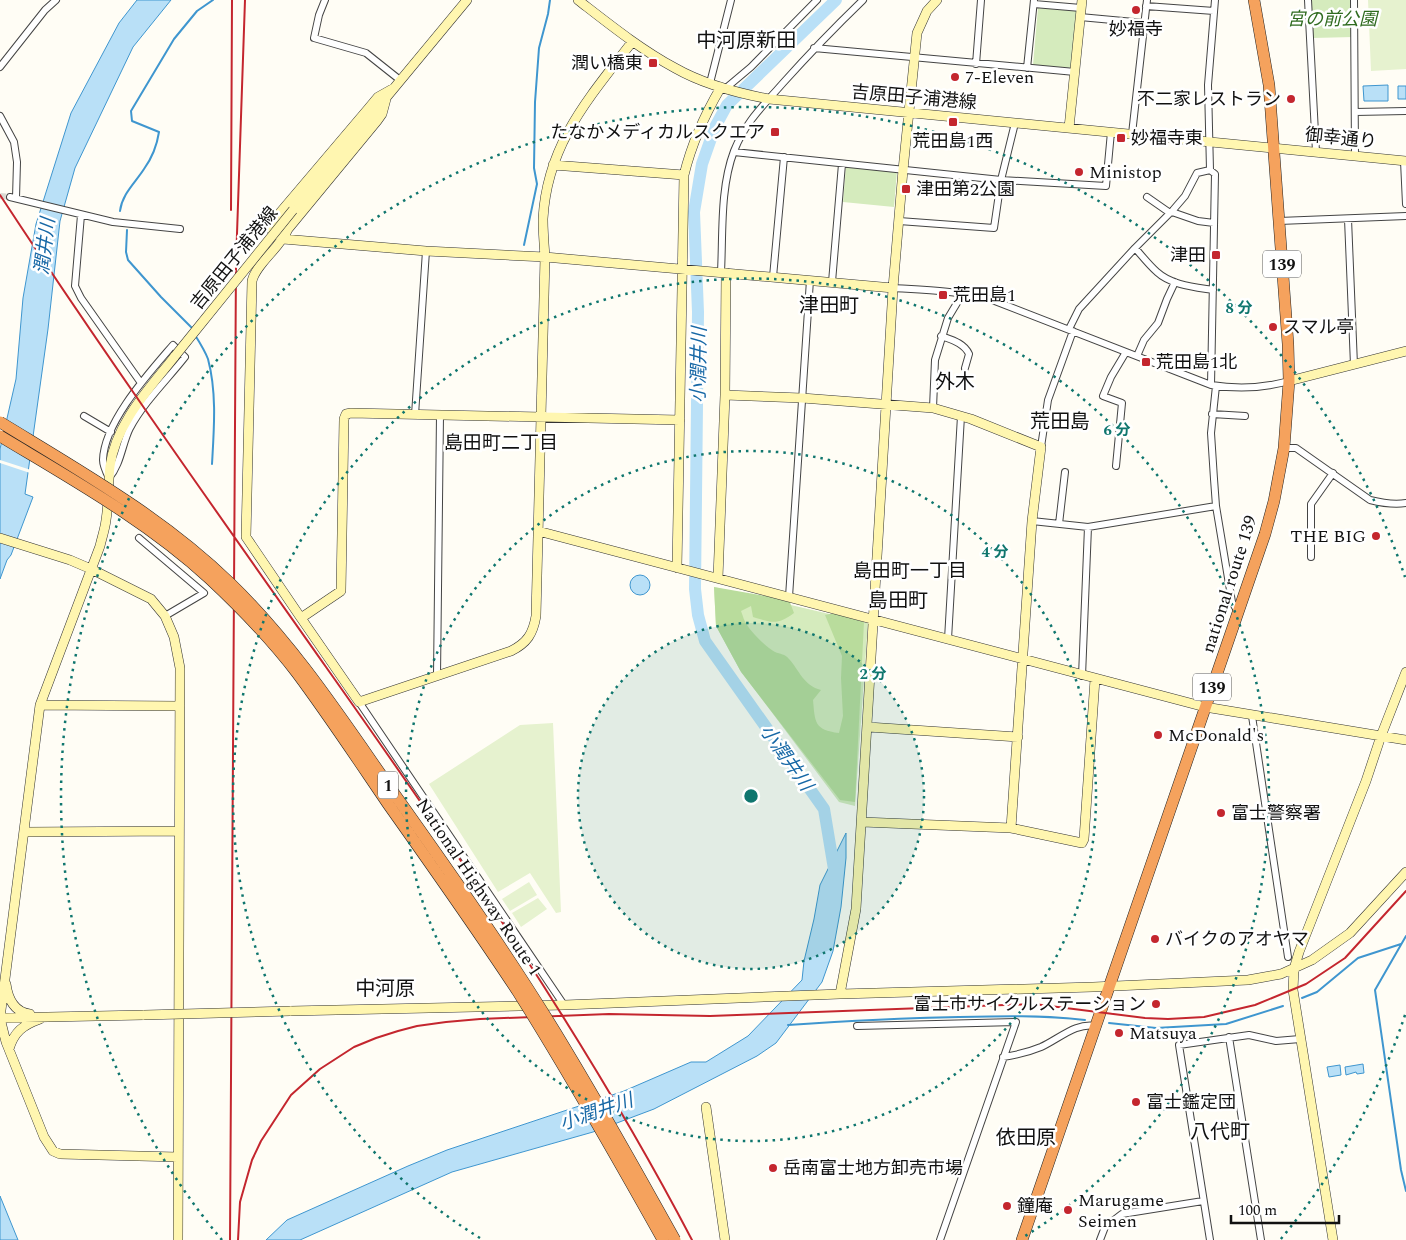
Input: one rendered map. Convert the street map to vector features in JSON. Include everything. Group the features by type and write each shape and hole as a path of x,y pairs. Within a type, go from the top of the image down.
{"highway":[{"name":"national route 139","path":"1022,1240 1239,613 1274,501 1284,448 1289,381 1288,344 1269,84 1254,0"},
{"name":"National Highway Route 1","path":"0,422 148,515 193,550 230,583 297,657 425,837 564,1046 675,1240"},
{"name":"National Highway Route 1","path":"0,436 109,501 173,547 210,580 276,647 329,718 476,929 518,994 617,1158 663,1240"}],"street":[{"path":"0,67 45,10 56,0"},
{"path":"325,0 319,15 314,38 366,53 400,80"},
{"name":"吉原田子浦港線","path":"0,1018 40,705 91,569 107,519 109,478 115,445 124,424 175,356 293,210 468,0"},
{"name":"吉原田子浦港線","path":"578,0 632,42 677,69 710,83 766,98 1274,148"},
{"path":"710,83 731,0"},
{"path":"680,569 680,420 684,175 690,149 705,114 726,88 751,67 817,0"},
{"path":"716,578 725,395 723,273 724,200 728,174 734,152 750,118 766,98 863,0"},
{"path":"840,994 856,909 868,727 885,406 908,113 917,33 927,11 937,0"},
{"path":"976,64 981,0"},
{"path":"1210,170 1208,85 1215,0"},
{"path":"1308,0 1316,152"},
{"path":"1354,0 1355,155"},
{"path":"1027,68 1034,2 1081,8 1145,22"},
{"path":"1132,134 1147,3 1214,11"},
{"path":"1069,128 1081,8"},
{"path":"359,702 511,651 528,639 534,630 536,616 545,257 543,220 546,195 553,165 575,117 632,42"},
{"path":"814,48 1076,72"},
{"path":"394,88 378,98 273,221 270,226 271,228 283,239 426,251 545,257 953,294 963,293 987,298 1213,385 1244,387 1276,385 1406,351"},
{"path":"386,99 382,114 377,122 288,229 283,239 256,273 252,281 246,537 564,1005"},
{"path":"1354,112 1406,111"},
{"path":"0,116 14,142 16,162 13,198 120,223 180,229"},
{"path":"899,221 994,228 1001,180 1015,123"},
{"path":"734,152 1001,180 1106,186 1111,132"},
{"name":"御幸通り","path":"1274,148 1405,161"},
{"path":"773,277 784,157"},
{"path":"1405,161 1406,204"},
{"path":"832,282 842,164"},
{"path":"553,165 684,175"},
{"path":"1011,828 1032,522 1048,400 1079,309 1135,248 1171,213 1185,196 1197,173 1210,170"},
{"path":"1210,170 1215,174 1211,433 1216,506 1232,602 1239,613"},
{"path":"1147,197 1171,213 1198,221 1214,222"},
{"path":"81,215 75,286 81,298 141,383"},
{"path":"1279,221 1406,216"},
{"path":"1348,219 1354,365"},
{"path":"1135,248 1158,273 1175,282 1213,290"},
{"path":"415,414 426,251"},
{"path":"789,597 810,280"},
{"path":"1137,356 1144,340 1158,323 1175,282"},
{"path":"932,408 934,360 948,318 963,293"},
{"path":"941,336 962,344 967,349 970,354 965,368"},
{"path":"173,345 185,357 136,418 127,435 116,467 109,478 103,460 111,432 122,411 141,383 173,345"},
{"path":"1116,466 1122,403 1103,396 1111,377 1126,352"},
{"path":"725,395 802,398 885,406 932,408 961,416 1041,447"},
{"path":"301,618 341,591 344,419 346,414 680,420"},
{"path":"1212,414 1245,416"},
{"path":"437,676 440,415"},
{"path":"84,416 111,432"},
{"path":"948,639 961,416"},
{"path":"1284,448 1296,448 1370,500 1383,503 1406,503"},
{"path":"1059,524 1065,472"},
{"path":"1311,556 1311,504 1333,473"},
{"path":"1032,522 1088,527 1216,506"},
{"path":"1082,676 1088,527"},
{"path":"538,532 873,619 1095,680 1205,707 1406,740"},
{"path":"0,538 70,560 151,599 166,616 174,637 180,668 178,1240"},
{"path":"139,538 204,593 166,616"},
{"path":"1333,1240 1300,1039 1294,990 1294,969 1406,672"},
{"path":"862,822 1011,828 1082,843 1084,839 1095,680"},
{"path":"40,705 180,706"},
{"path":"1252,716 1288,957"},
{"path":"868,727 1018,737"},
{"path":"24,832 179,831"},
{"path":"178,1157 60,1154 53,1151 44,1137 9,1049 0,1018 564,1005 814,994 1110,986 1248,980 1281,974 1312,960 1350,933 1406,872"},
{"path":"5,977 8,994 14,1006 20,1012 47,1017"},
{"path":"9,1049 13,1037 22,1027 47,1017"},
{"path":"858,1026 1016,1022 940,1240"},
{"path":"1003,1057 1024,1054 1079,1027 1086,1025 1096,1026"},
{"path":"1210,1240 1179,1045 1249,1035 1276,1041 1300,1039"},
{"path":"1229,1037 1261,1240"},
{"path":"706,1107 725,1240"},
{"path":"1100,1240 1105,1227 1122,1214 1203,1201"}],"green space":[{"name":"宮の前公園","path":"1310,0 1352,0 1354,37 1312,38"},
{"path":"1368,0 1406,0 1406,69 1371,71"},
{"path":"1038,8 1077,11 1072,68 1033,65"},
{"path":"846,166 897,171 894,207 843,202"},
{"path":"714,587 868,623 855,806 839,802 740,670 716,626"},
{"path":"714,587 789,600 794,613 784,620 770,622 753,617 751,606 741,611 746,623 760,640 775,652 787,657 810,685 821,690 813,700 814,714 817,724 831,732 839,733 843,716 842,656 825,615 834,613 864,622 855,802 840,800 741,672 716,626"},
{"path":"553,723 561,912 556,913 530,873 498,892 429,784 520,725"},
{"path":"529,882 537,895 510,911 502,899"},
{"path":"538,898 547,909 521,927 512,913"}],"water":[{"name":"潤井川","path":"137,0 171,0 133,47 75,168 60,221 48,329 25,494 33,497 0,579 0,449 16,379 23,298 36,224 71,113 119,23"},
{"path":"1388,85 1388,101 1364,101 1363,86"},
{"path":"1398,86 1406,86 1406,99 1398,99"},
{"path":"640,575 647,578 650,585 647,592 640,595 633,592 630,585 633,578"},
{"path":"846,833 846,858 841,907 833,951 822,982 776,1043 757,1056 654,1109 593,1132 452,1172 300,1240 266,1240 287,1220 408,1166 447,1150 624,1091 691,1062 706,1062 748,1036 802,980 804,961 820,885"},
{"path":"1363,1064 1364,1073 1357,1074 1356,1072 1346,1075 1345,1067"},
{"path":"1340,1065 1341,1075 1329,1077 1327,1067"},
{"path":"0,1196 18,1240 0,1240"}],"pier":[{"path":"0,460 31,470 30,473 0,463"}],"waterway":[{"path":"120,211 123,199 152,156 159,132 132,121 131,111 174,39 197,11 213,0"},
{"path":"524,245 537,184 534,168 535,102 539,48 550,0"},
{"name":"小潤井川","path":"835,875 824,809 705,641 698,615 695,589 698,312 694,212 702,164 715,127 727,105 836,0"},
{"path":"127,230 126,252 128,260 192,328"},
{"path":"195,335 208,359 213,385 212,464"},
{"path":"1406,936 1375,990 1401,1170 1406,1191"},
{"path":"1302,998 1317,992 1358,958 1401,944"},
{"path":"1109,1023 1156,1028 1226,1024 1283,1006"},
{"path":"788,1025 990,1016 1085,1020"}],"tunnel":[{"path":"0,196 10,197"}],"railway":[{"path":"231,210 232,0"},
{"path":"230,1240 236,263 245,0"},
{"path":"0,195 120,374 472,877 565,1019 652,1165 692,1240"},
{"path":"238,1240 240,1202 252,1160 261,1141 291,1095 320,1069 354,1047 398,1031 417,1026 480,1019 609,1014 710,1016 1034,1004 1145,1018 1204,1017 1255,1005 1306,984 1345,958 1406,891"}],"place":[{"name":"妙福寺","path":"1136,10"},
{"name":"潤い橋東","path":"653,63"},
{"name":"7-Eleven","path":"955,77"},
{"name":"不二家レストラン","path":"1291,99"},
{"name":"荒田島1西","path":"953,122"},
{"name":"たなかメディカルスクエア","path":"775,132"},
{"name":"妙福寺東","path":"1121,138"},
{"name":"Ministop","path":"1079,172"},
{"name":"津田第2公園","path":"906,189"},
{"name":"津田","path":"1216,255"},
{"name":"荒田島1","path":"943,295"},
{"name":"スマル亭","path":"1273,327"},
{"name":"荒田島1北","path":"1146,362"},
{"name":"THE BIG","path":"1376,536"},
{"name":"McDonald's","path":"1158,735"},
{"name":"富士警察署","path":"1221,813"},
{"name":"バイクのアオヤマ","path":"1155,939"},
{"name":"富士市サイクルステーション","path":"1156,1004"},
{"name":"Matsuya","path":"1119,1033"},
{"name":"富士鑑定団","path":"1136,1102"},
{"name":"岳南富士地方卸売市場","path":"773,1168"},
{"name":"鐘庵","path":"1007,1206"},
{"name":"Marugame Seimen","path":"1068,1210"}],"district":[{"name":"中河原新田","path":"746,40"},
{"name":"津田町","path":"829,305"},
{"name":"外木","path":"955,381"},
{"name":"荒田島","path":"1060,421"},
{"name":"島田町二丁目","path":"501,442"},
{"name":"島田町一丁目","path":"910,570"},
{"name":"島田町","path":"898,600"},
{"name":"中河原","path":"385,988"},
{"name":"八代町","path":"1220,1131"},
{"name":"依田原","path":"1026,1137"}]}
